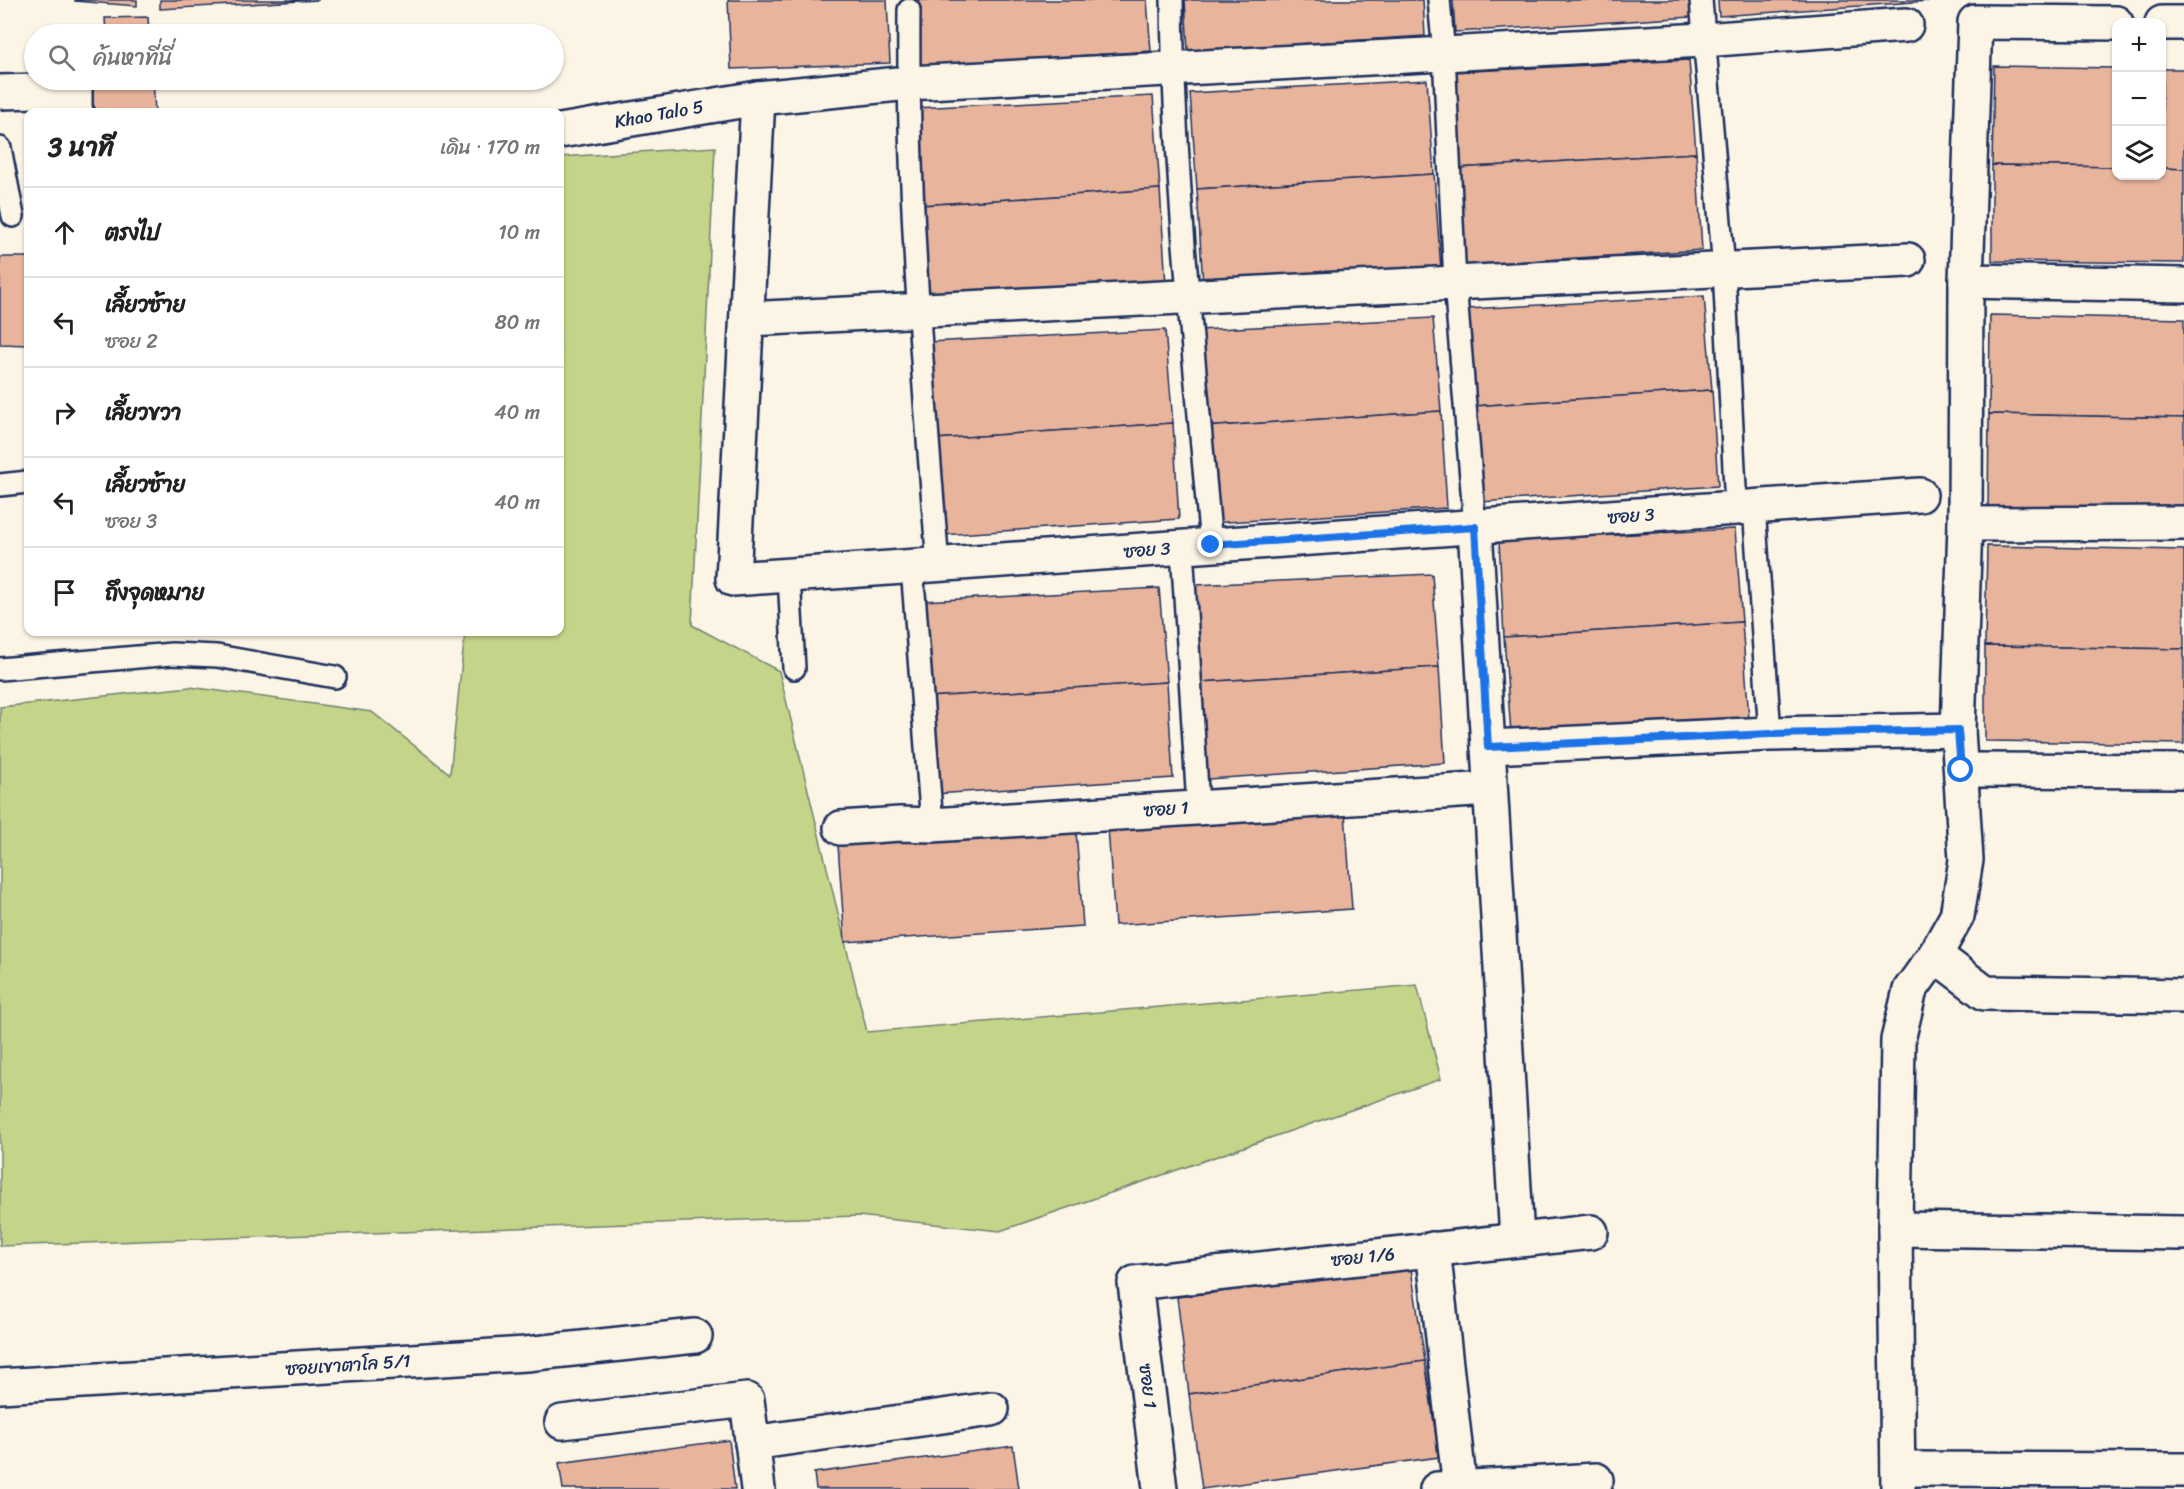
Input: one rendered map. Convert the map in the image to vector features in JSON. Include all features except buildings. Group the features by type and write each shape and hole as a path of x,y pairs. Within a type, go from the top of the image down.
{"street":[{"path":"2112,23 1975,22 1966,280 1965,524 1958,730 1966,860 1957,916 1935,955 1910,990 1898,1040 1895,1229 1898,1479 2184,1470"},
{"path":"2166,23 2184,23"},
{"name":"Khao Talo 5","path":"564,130 758,98 909,83 1703,40 1906,25"},
{"path":"0,92 38,91 79,100"},
{"path":"758,98 748,318 1908,260"},
{"path":"1966,280 2184,285"},
{"name":"ซอย 3","path":"748,318 733,579 1920,495"},
{"path":"1965,524 2184,523"},
{"path":"1475,527 1517,1239"},
{"path":"1488,747 1770,734 1958,730"},
{"path":"1961,770 2184,771"},
{"name":"ซอย 1","path":"841,828 900,824 932,825 1198,806 1490,789"},
{"path":"1935,955 1985,993 2184,996"},
{"path":"1895,1229 2184,1233"},
{"name":"ซอย 1/6","path":"1135,1283 1591,1232"},
{"path":"1433,1249 1452,1488 1596,1480"},
{"name":"ซอย 1","path":"1135,1283 1160,1489"},
{"name":"ซอยเขาตาโล 5/1","path":"0,1386 526,1354 695,1336"},
{"path":"562,1422 747,1400 758,1489"},
{"path":"752,1443 992,1409"}],"lane":[{"path":"1172,0 1173,69 1189,297 1197,546 1198,806"},
{"path":"1439,0 1444,54 1455,283 1475,527"},
{"path":"1701,0 1745,508 1770,734"},
{"path":"909,10 909,83 918,310 932,825"},
{"path":"1,161 13,216"},
{"path":"0,485 24,482"},
{"path":"789,576 794,668"},
{"path":"0,669 172,654 217,656 335,677"}],"green space":[{"path":"715,147 692,625 779,671 867,1032 1417,985 1441,1079 1000,1231 858,1216 0,1246 0,707 190,687 372,712 450,774 465,636 564,636 564,157"}],"route":[{"path":"1211,545 1475,527 1488,747 1770,734 1958,730 1961,770"}]}
